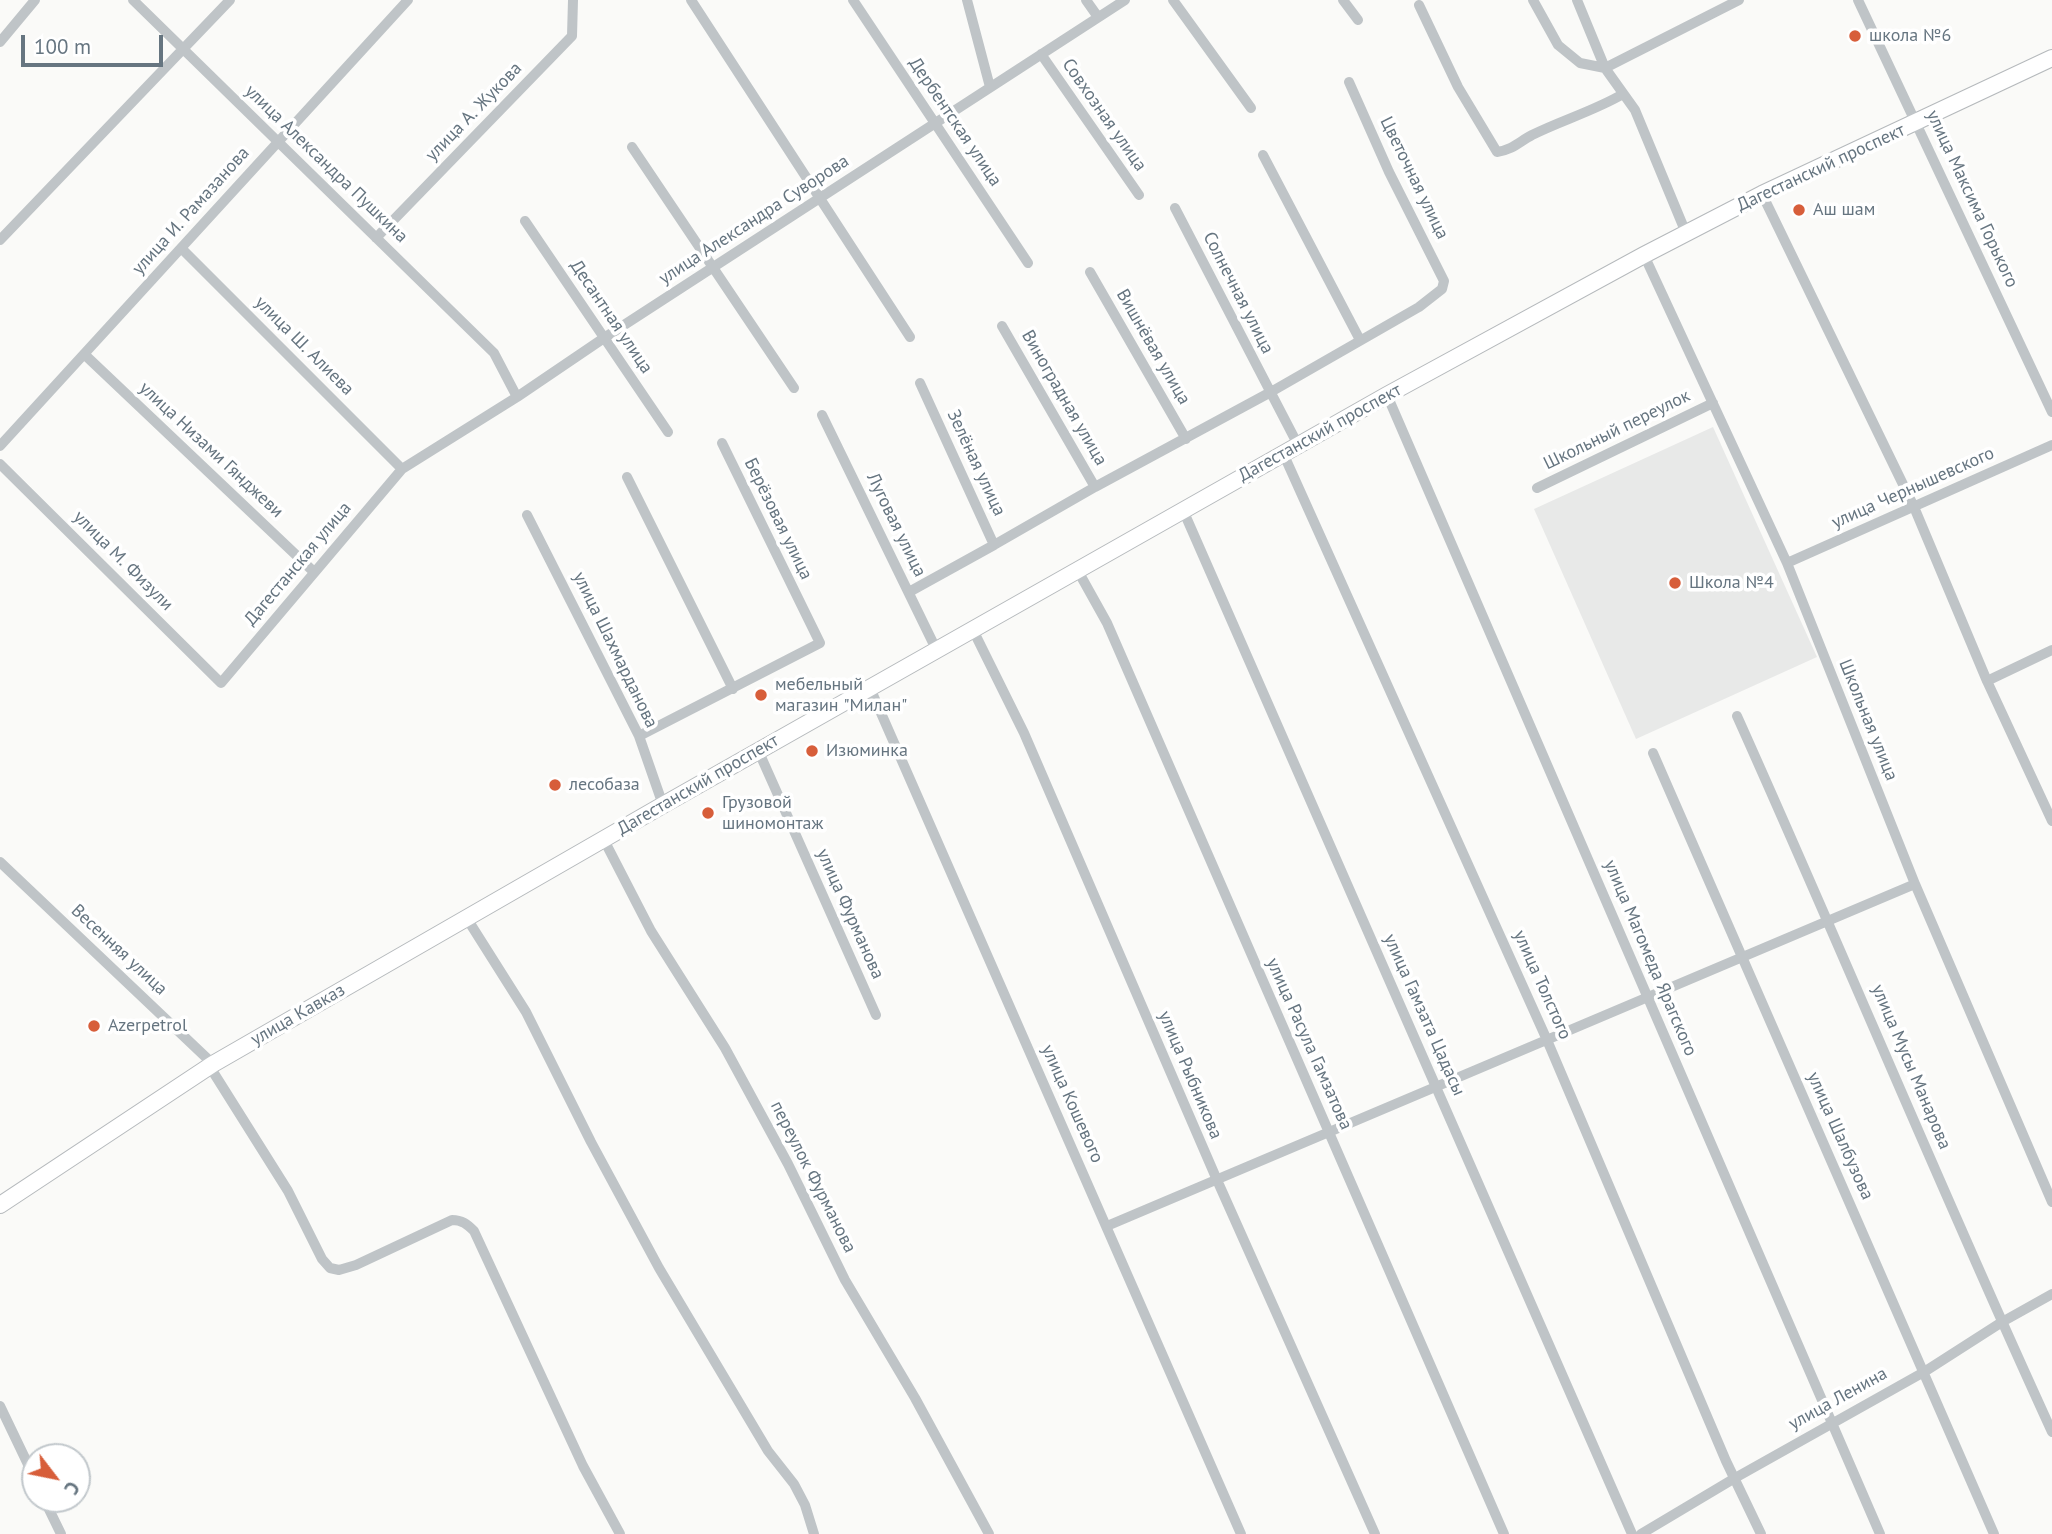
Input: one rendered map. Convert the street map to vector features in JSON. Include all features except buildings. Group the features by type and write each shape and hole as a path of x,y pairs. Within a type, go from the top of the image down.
{"highway":[{"name":"Дагестанский проспект","path":"603,838 1283,453 1643,255 1762,194 2052,58"},
{"name":"улица Кавказ","path":"0,1205 211,1065 603,838"}],"street":[{"path":"0,42 35,0"},
{"name":"улица Александра Пушкина","path":"133,0 494,353 517,397"},
{"path":"0,240 230,0"},
{"name":"улица И. Рамазанова","path":"0,446 408,0"},
{"name":"улица А. Жукова","path":"376,238 572,36 573,0"},
{"path":"691,0 910,337"},
{"name":"Дербентская улица","path":"853,0 1028,263"},
{"path":"967,0 990,87"},
{"path":"1086,0 1098,17"},
{"name":"улица Александра Суворова","path":"402,469 517,397 1125,0"},
{"path":"1173,0 1251,108"},
{"path":"1343,0 1358,20"},
{"path":"1533,0 1558,45 1580,63 1605,68 1739,0"},
{"path":"1577,0 1605,68 1634,110 1686,233"},
{"name":"улица Максима Горького","path":"1858,0 2052,412"},
{"path":"1419,5 1458,87 1497,152 1509,151 1528,137 1604,105 1623,94"},
{"name":"Совхозная улица","path":"1041,54 1139,195"},
{"name":"Цветочная улица","path":"1349,82 1389,172 1444,281 1442,289 1419,307 1360,340"},
{"path":"632,147 794,388"},
{"path":"994,545 1360,340 1263,155"},
{"path":"1762,194 1913,507 1987,681 2052,821"},
{"name":"Солнечная улица","path":"1175,208 1298,445"},
{"name":"Десантная улица","path":"525,221 668,432"},
{"name":"улица Ш. Алиева","path":"181,248 402,469"},
{"name":"Школьная улица","path":"1643,255 1787,563 1915,884 2052,1202"},
{"name":"Вишнёвая улица","path":"1090,272 1186,439"},
{"name":"Виноградная улица","path":"1002,326 1095,487"},
{"name":"улица Низами Гянджеви","path":"84,354 314,572"},
{"name":"Зелёная улица","path":"909,592 994,545 920,383"},
{"name":"улица Магомеда Ярагского","path":"1387,395 1880,1534"},
{"name":"Школьный переулок","path":"1537,488 1713,403"},
{"name":"Луговая улица","path":"822,415 937,651"},
{"name":"Берёзовая улица","path":"722,443 820,643 733,689"},
{"name":"улица Чернышевского","path":"1787,563 2052,445"},
{"name":"улица Толстого","path":"1283,453 1548,1040 1726,1461 1761,1534"},
{"name":"улица М. Физули","path":"0,464 221,682"},
{"name":"Дагестанская улица","path":"221,682 402,469"},
{"path":"627,477 733,689 639,736"},
{"name":"улица Гамзата Цадасы","path":"1183,510 1633,1534"},
{"name":"улица Шахмарданова","path":"527,515 639,736 663,804"},
{"name":"улица Расула Гамзатова","path":"1078,571 1107,623 1504,1534"},
{"name":"улица Рыбникова","path":"973,630 1030,746 1217,1180 1374,1534"},
{"path":"1987,681 2052,650"},
{"name":"улица Кошевого","path":"870,688 1241,1534"},
{"name":"улица Мусы Манарова","path":"1737,716 1829,921 2001,1322 2052,1432"},
{"name":"улица Фурманова","path":"758,750 876,1015"},
{"name":"улица Шалбузова","path":"1653,753 1994,1534"},
{"name":"переулок Фурманова","path":"603,838 651,931 726,1048 788,1164 845,1280 915,1398 989,1534"},
{"name":"Весенняя улица","path":"0,862 211,1065 288,1191 322,1259 330,1268 338,1270 356,1265 452,1220 459,1220 474,1231 583,1466 620,1534"},
{"path":"1107,1226 1915,884"},
{"path":"466,917 526,1012 591,1142 659,1268 768,1451 794,1483 805,1505 814,1534"},
{"name":"улица Ленина","path":"1641,1534 1924,1372 2001,1322 2052,1294"},
{"path":"0,1406 21,1450"},
{"path":"51,1513 61,1534"}],"shaded area":[{"name":"Школа №4","path":"1713,427 1817,657 1636,739 1534,509"}],"place":[{"name":"школа №6","path":"1855,36"},
{"name":"Аш шам","path":"1799,210"},
{"name":"Школа №4","path":"1675,583"},
{"name":"мебельный магазин \"Милан\"","path":"761,695"},
{"name":"Изюминка","path":"812,751"},
{"name":"лесобаза","path":"555,785"},
{"name":"Грузовой шиномонтаж","path":"708,813"},
{"name":"Azerpetrol","path":"94,1026"}]}
